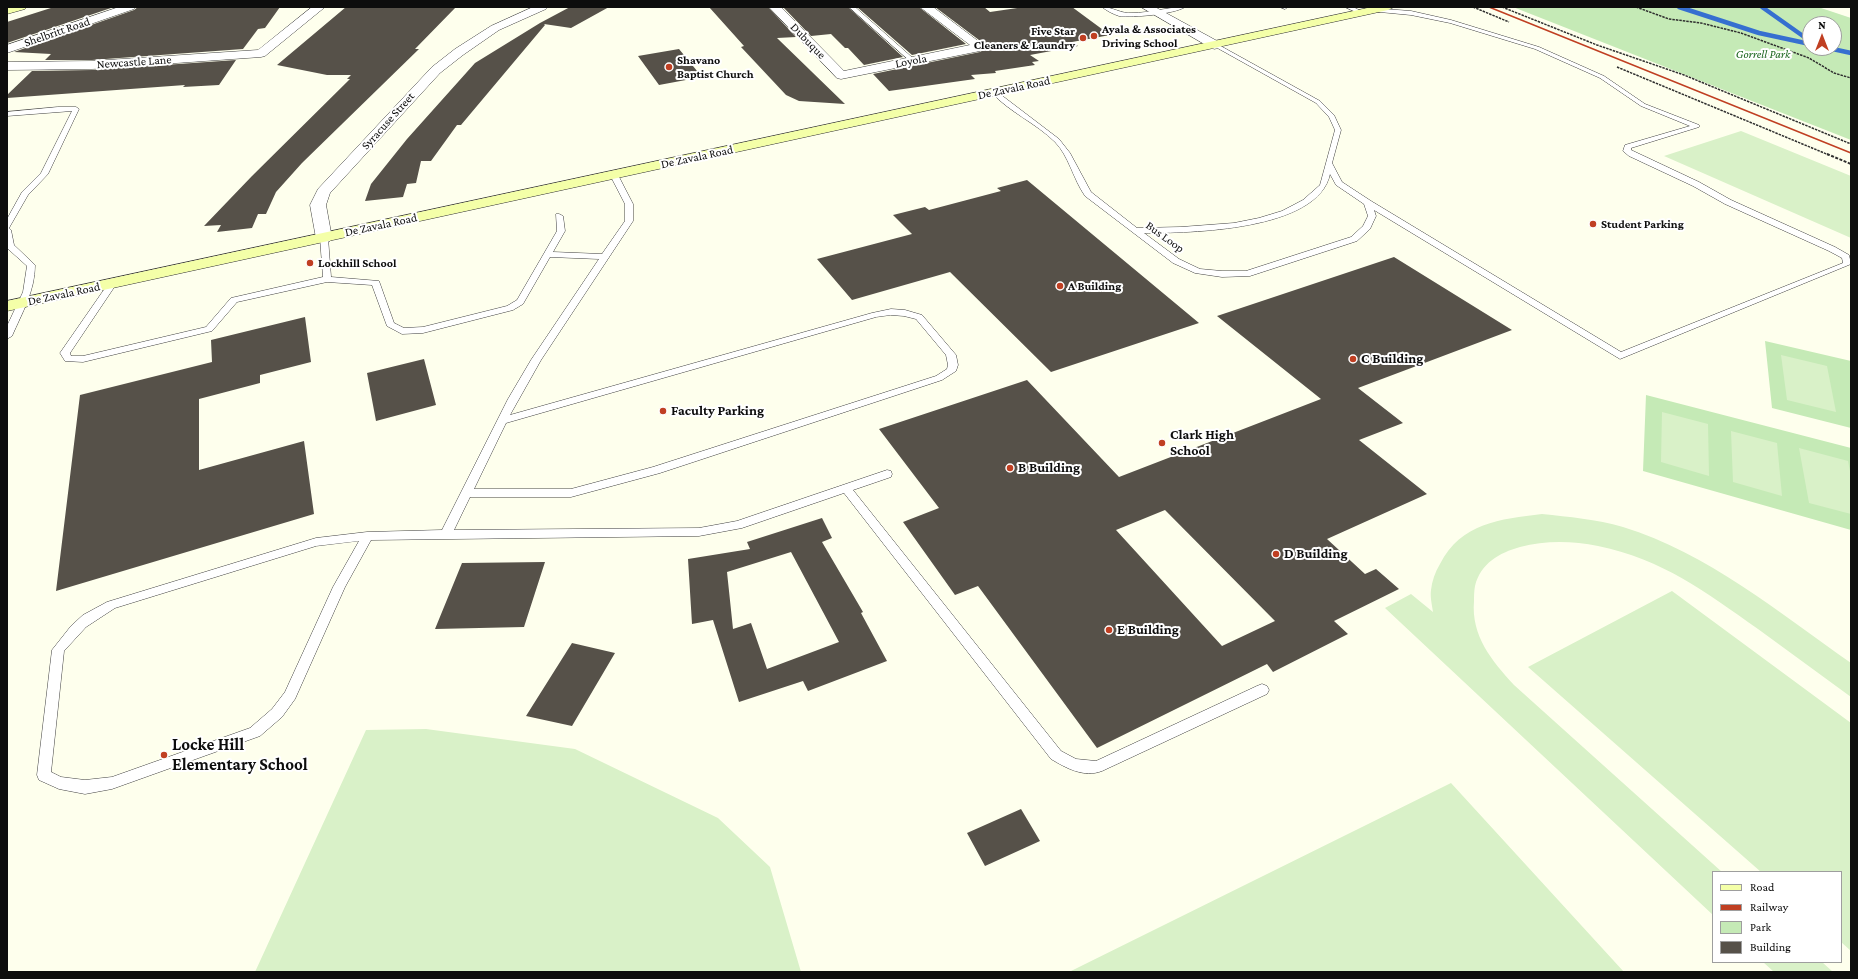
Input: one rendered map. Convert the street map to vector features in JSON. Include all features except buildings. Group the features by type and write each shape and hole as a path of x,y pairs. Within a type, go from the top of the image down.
{"main road":[{"path":"7,11 21,7"},
{"name":"De Zavala Road","path":"15,305 1388,7"}],"street":[{"name":"Shelbritt Road","path":"7,49 130,7"},
{"name":"Newcastle Lane","path":"7,66 80,66 261,53 319,7"},
{"name":"Syracuse Street","path":"324,238 318,205 323,192 436,70 459,52 495,28 542,7"},
{"name":"Dubuque","path":"775,7 842,75"},
{"name":"Loyola","path":"842,75 980,47 926,7"},
{"path":"1152,10 1215,45"},
{"path":"476,25 495,28"}],"lane":[{"path":"852,7 913,60"},
{"path":"1105,7 1118,14 1182,7"},
{"path":"1328,163 1339,183 1368,203 1620,356 1847,264 1846,257 1832,249 1728,202 1696,184 1627,151 1628,147 1697,126 1643,105 1620,88 1578,65 1537,48 1451,22 1411,13 1367,12 1348,7"},
{"path":"1422,8 1451,22"},
{"path":"1135,230 1180,231 1239,224 1283,214 1313,196 1323,186 1338,130 1332,116 1318,102 1215,45"},
{"name":"Bus Loop","path":"994,92 1057,140 1066,149 1080,184 1088,194 1176,261 1198,271 1222,274 1247,274 1354,239 1367,227 1372,216 1368,203"},
{"path":"7,114 58,109 76,109 44,174 25,194 7,226"},
{"path":"446,534 502,421 536,360 604,256 629,221 629,204 614,175"},
{"path":"113,283 65,353 68,359 83,360 209,329 234,300 327,279 376,283 390,324 402,331 423,330 510,308 520,302 561,231 559,216"},
{"path":"7,230 10,246 32,265 32,274 15,305 7,336"},
{"path":"324,238 327,279"},
{"path":"548,254 604,256"},
{"path":"466,493 571,493 663,467 939,378 951,371 953,365 951,355 919,317 905,313 891,312 875,315 502,421"},
{"path":"368,536 339,587 290,695 277,713 255,732 112,783 85,787 59,783 44,775 58,650 70,633 94,615 111,605 316,542 342,537 368,536 446,534 699,532 738,525 887,474"},
{"path":"846,488 1056,755 1074,765 1098,767 1262,690"}],"path":[{"path":"1473,7 1512,24"},
{"path":"1502,7 1597,45 1684,75 1851,144"},
{"path":"1636,7 1650,14 1669,19 1701,23 1741,33 1809,58 1834,73 1851,78"},
{"path":"1613,65 1851,164"}],"green space":[{"name":"Gorrell Park","path":"1513,7 1818,7 1851,18 1851,140"},
{"path":"1741,131 1851,176 1851,238 1664,156"},
{"path":"1765,341 1851,361 1851,428 1772,408"},
{"path":"1781,355 1827,366 1836,412 1787,400"},
{"path":"1646,395 1851,448 1851,530 1643,471"},
{"path":"1662,412 1708,424 1709,476 1661,462"},
{"path":"1731,431 1777,443 1782,496 1733,482"},
{"path":"1799,448 1848,461 1851,476 1851,514 1809,503"},
{"path":"1542,514 1582,519 1613,524 1654,538 1714,568 1770,605 1851,663 1851,697 1758,629 1682,578 1663,568 1622,552 1598,546 1579,543 1550,542 1520,547 1505,552 1492,560 1486,565 1478,578 1474,594 1474,614 1480,637 1491,657 1514,685 1721,871 1712,871 1712,914 1385,608 1411,594 1433,612 1431,601 1432,583 1438,567 1449,550 1470,531 1497,521"},
{"path":"1672,591 1851,723 1851,951 1842,943 1842,871 1760,871 1528,667"},
{"path":"426,729 575,749 718,818 770,867 801,972 255,972 366,730"},
{"path":"1451,783 1624,972 1069,972"},
{"path":"1764,963 1823,963 1833,972 1774,972"}],"waterway":[{"path":"1679,7 1759,33 1802,42"},
{"path":"1762,7 1802,35"},
{"path":"1842,51 1851,53"}],"railway":[{"path":"1489,7 1851,153"}],"place":[{"name":"Ayala & Associates Driving School","path":"1094,36"},
{"name":"Five Star Cleaners & Laundry","path":"1083,38"},
{"name":"Shavano Baptist Church","path":"669,67"},
{"name":"Student Parking","path":"1593,224"},
{"name":"Lockhill School","path":"310,263"},
{"name":"A Building","path":"1060,286"},
{"name":"C Building","path":"1353,359"},
{"name":"Faculty Parking","path":"663,411"},
{"name":"Clark High School","path":"1162,443"},
{"name":"B Building","path":"1010,468"},
{"name":"D Building","path":"1276,554"},
{"name":"E Building","path":"1109,630"},
{"name":"Locke Hill Elementary School","path":"164,755"}]}
